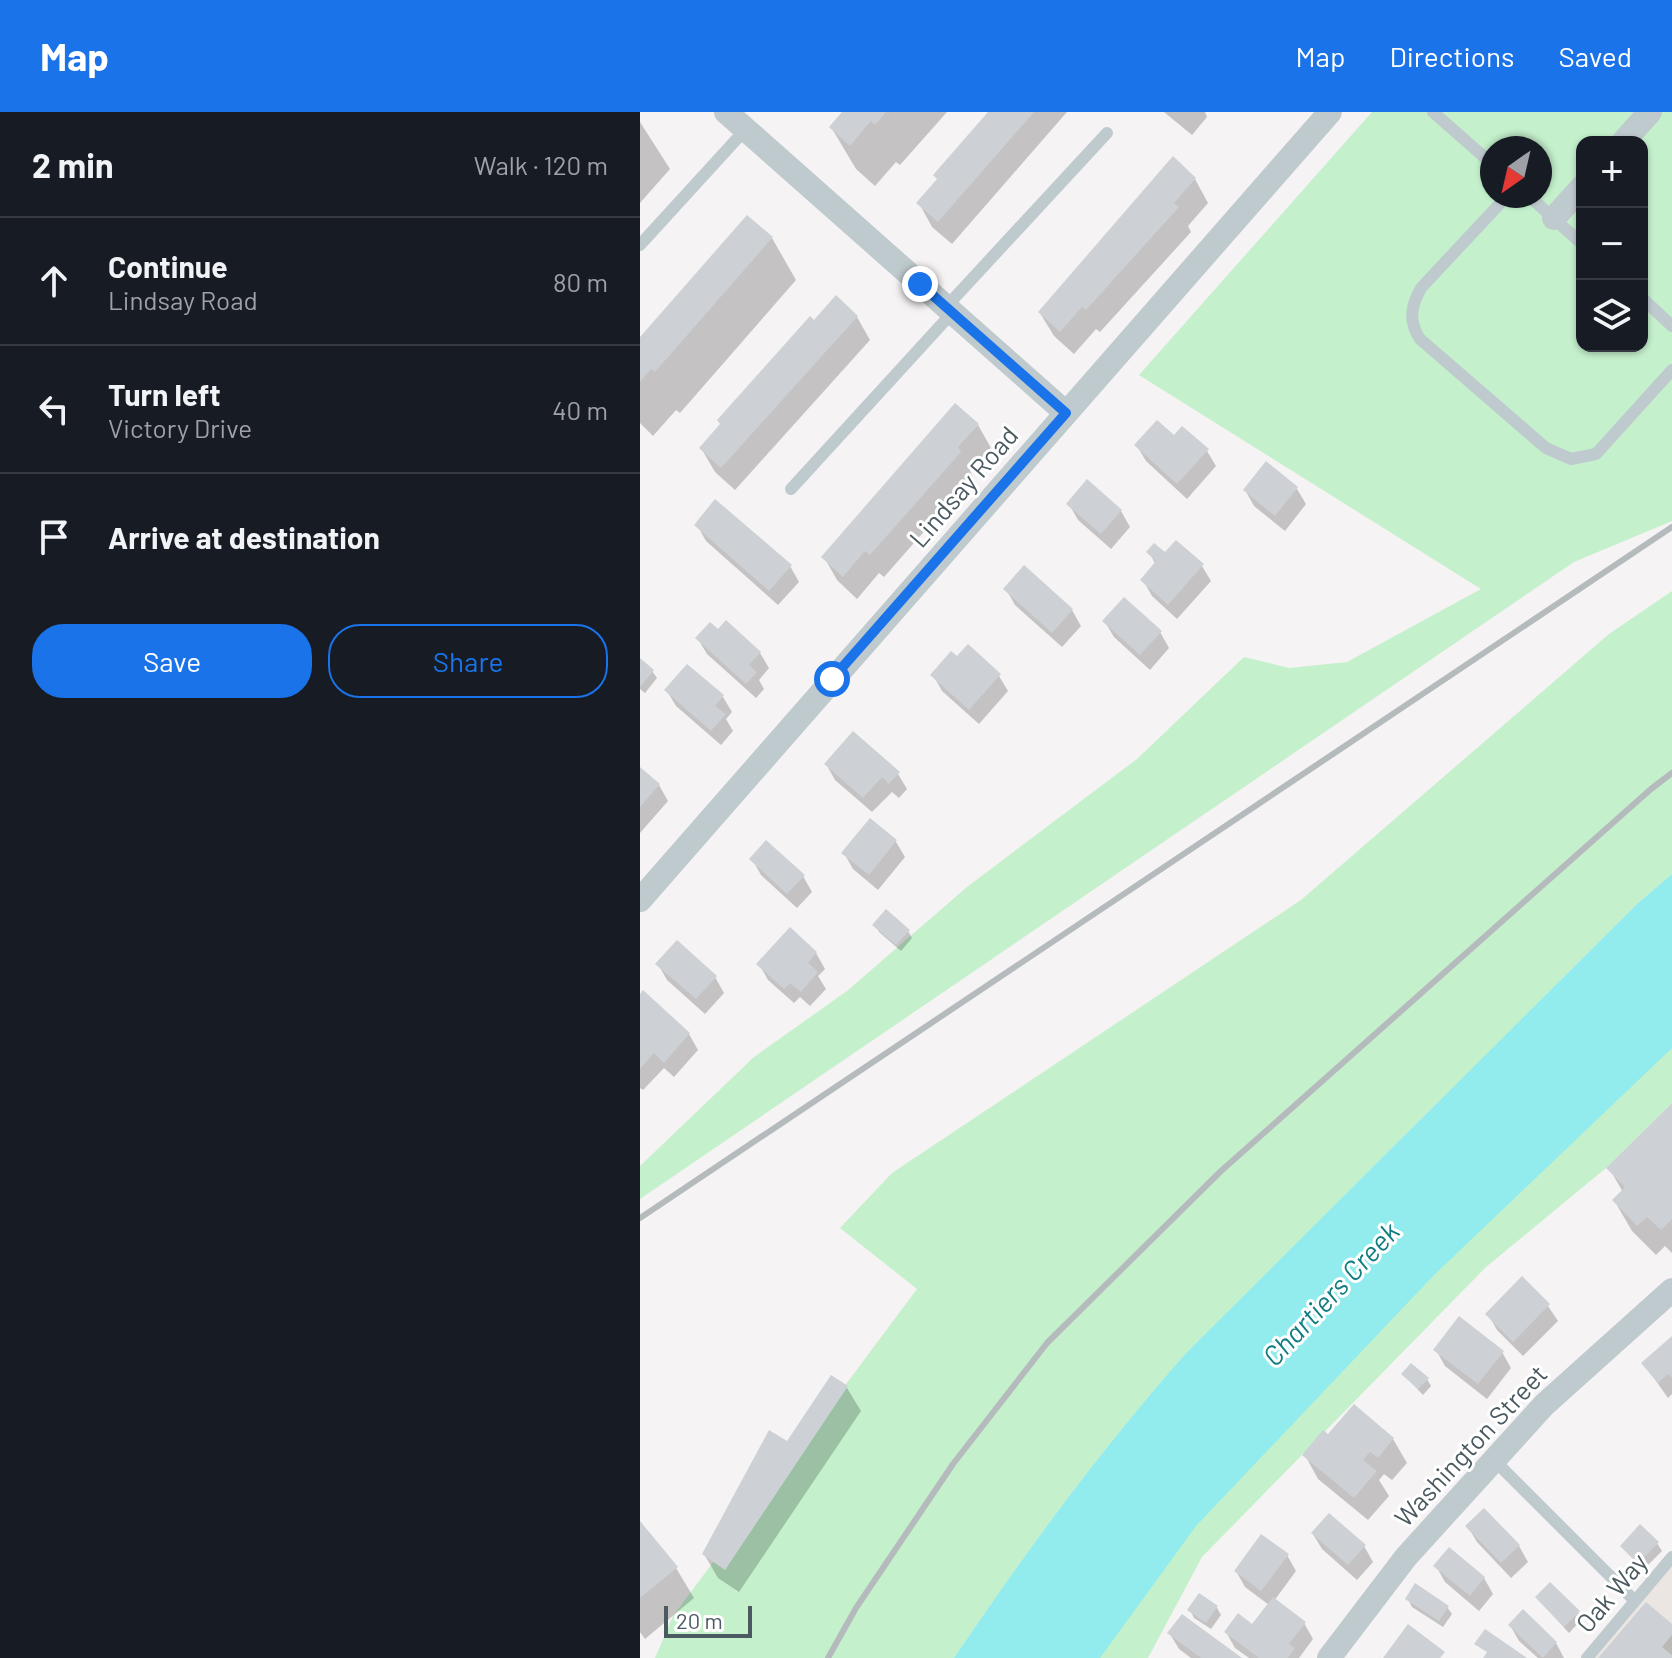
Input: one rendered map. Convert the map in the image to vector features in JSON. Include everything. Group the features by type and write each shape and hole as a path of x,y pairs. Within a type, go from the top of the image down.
{"street":[{"path":"726,112 1066,413"},
{"name":"Lindsay Road","path":"640,900 1330,112"},
{"path":"1628,136 1650,112"},
{"path":"1554,218 1576,194"},
{"name":"Washington Street","path":"1329,1658 1406,1557 1544,1405 1672,1290"}],"lane":[{"path":"1433,112 1480,153"},
{"path":"640,245 745,130"},
{"path":"791,489 1107,133"},
{"path":"1496,208 1421,288 1411,314 1412,327 1420,339 1546,448 1571,459 1596,454 1672,370"},
{"path":"1543,208 1576,238"},
{"path":"1648,304 1672,326"},
{"path":"1494,1460 1634,1600"},
{"name":"Oak Way","path":"1587,1658 1672,1557"}],"shaded area":[{"path":"1672,1559 1672,1658 1594,1658"}],"green space":[{"path":"1372,112 1672,112 1672,521 1574,562 640,1199 640,1166 754,1057 847,991 967,887 1137,759 1244,657 1289,668 1347,662 1481,589 1139,375"},
{"path":"1672,591 1672,874 1638,903 1187,1352 1066,1501 954,1658 655,1658 673,1616 917,1289 840,1228 892,1173 1301,900 1609,634"},
{"path":"1672,1039 1672,1103 1606,1168 1486,1267 1202,1557 1148,1658 1074,1658 1328,1368"}],"water":[{"name":"Chartiers Creek","path":"1672,874 1672,1048 1434,1275 1196,1526 1100,1658 954,1658 1066,1501 1187,1352 1638,903"}],"building":[{"path":"842,112 886,112 875,125 871,121 850,146 829,127"},
{"path":"988,112 1034,112 938,222 916,203 937,179 933,175"},
{"path":"1173,156 1196,178 1174,203 1179,207 1086,310 1082,307 1060,332 1038,312"},
{"path":"747,215 773,237 655,372 651,369 640,382 640,337"},
{"path":"836,295 858,316 721,468 699,448 720,424 717,420 810,316 814,320"},
{"path":"955,403 979,424 958,447 961,452 870,555 865,551 843,577 821,557"},
{"path":"1157,420 1174,435 1182,426 1209,449 1177,484 1134,445"},
{"path":"1266,461 1298,487 1275,516 1243,490"},
{"path":"1087,479 1122,510 1101,534 1066,504"},
{"path":"715,499 792,565 769,591 694,525"},
{"path":"1176,540 1204,564 1168,605 1140,580 1156,561 1146,552 1154,543 1165,552"},
{"path":"1024,565 1073,609 1052,633 1003,589"},
{"path":"1124,597 1162,631 1140,655 1102,621"},
{"path":"726,620 761,652 749,665 757,672 746,684 695,638 710,622 718,629"},
{"path":"968,644 1001,674 969,710 930,675 951,651 957,656"},
{"path":"640,658 654,670 640,687"},
{"path":"687,664 724,695 715,706 726,714 711,731 664,690"},
{"path":"853,731 900,772 889,784 882,777 863,798 824,764"},
{"path":"640,767 660,784 640,807"},
{"path":"870,818 897,840 869,875 841,853"},
{"path":"766,840 805,875 787,894 749,859"},
{"path":"886,909 910,930 896,945 872,925"},
{"path":"790,927 817,952 808,963 818,972 801,992 790,983 784,989 756,964"},
{"path":"677,940 717,976 696,999 655,964"},
{"path":"643,990 690,1033 664,1063 654,1053 640,1069 640,994"},
{"path":"1672,1103 1672,1219 1661,1230 1647,1217 1637,1226 1612,1200 1625,1187 1606,1168"},
{"path":"1522,1276 1550,1304 1513,1342 1485,1314"},
{"path":"1459,1316 1504,1351 1478,1384 1433,1350"},
{"path":"1672,1336 1672,1378 1668,1374 1658,1383 1641,1363"},
{"path":"1411,1363 1429,1378 1418,1389 1401,1374"},
{"path":"831,1375 848,1386 725,1570 702,1554 769,1430 787,1441"},
{"path":"1354,1404 1394,1438 1378,1458 1370,1452 1363,1460 1377,1471 1354,1498 1302,1455 1323,1430 1328,1434"},
{"path":"1484,1508 1520,1545 1501,1563 1465,1526"},
{"path":"1329,1513 1366,1545 1348,1565 1311,1533"},
{"path":"640,1521 678,1567 640,1598"},
{"path":"1640,1524 1659,1542 1638,1564 1620,1546"},
{"path":"1261,1534 1289,1554 1261,1591 1234,1571"},
{"path":"1449,1547 1485,1577 1470,1596 1433,1566"},
{"path":"1550,1582 1580,1611 1564,1627 1535,1597"},
{"path":"1415,1583 1449,1606 1439,1621 1405,1599"},
{"path":"1199,1593 1218,1606 1206,1623 1187,1610"},
{"path":"1273,1597 1306,1622 1289,1644 1295,1648 1288,1658 1259,1658 1224,1632 1238,1613 1252,1624"},
{"path":"1646,1602 1672,1624 1672,1635 1662,1647 1672,1658 1598,1658"},
{"path":"1523,1609 1557,1642 1543,1658 1508,1625"},
{"path":"1182,1614 1242,1658 1201,1658 1167,1633"},
{"path":"1408,1624 1445,1652 1440,1658 1383,1658"},
{"path":"1485,1629 1527,1658 1483,1658 1487,1652 1474,1644"}],"railway":[{"path":"640,1218 1672,527"},
{"path":"828,1658 856,1608 953,1464 1047,1343 1221,1171 1672,773"}],"route":[{"path":"832,679 1066,413 920,284"}]}
